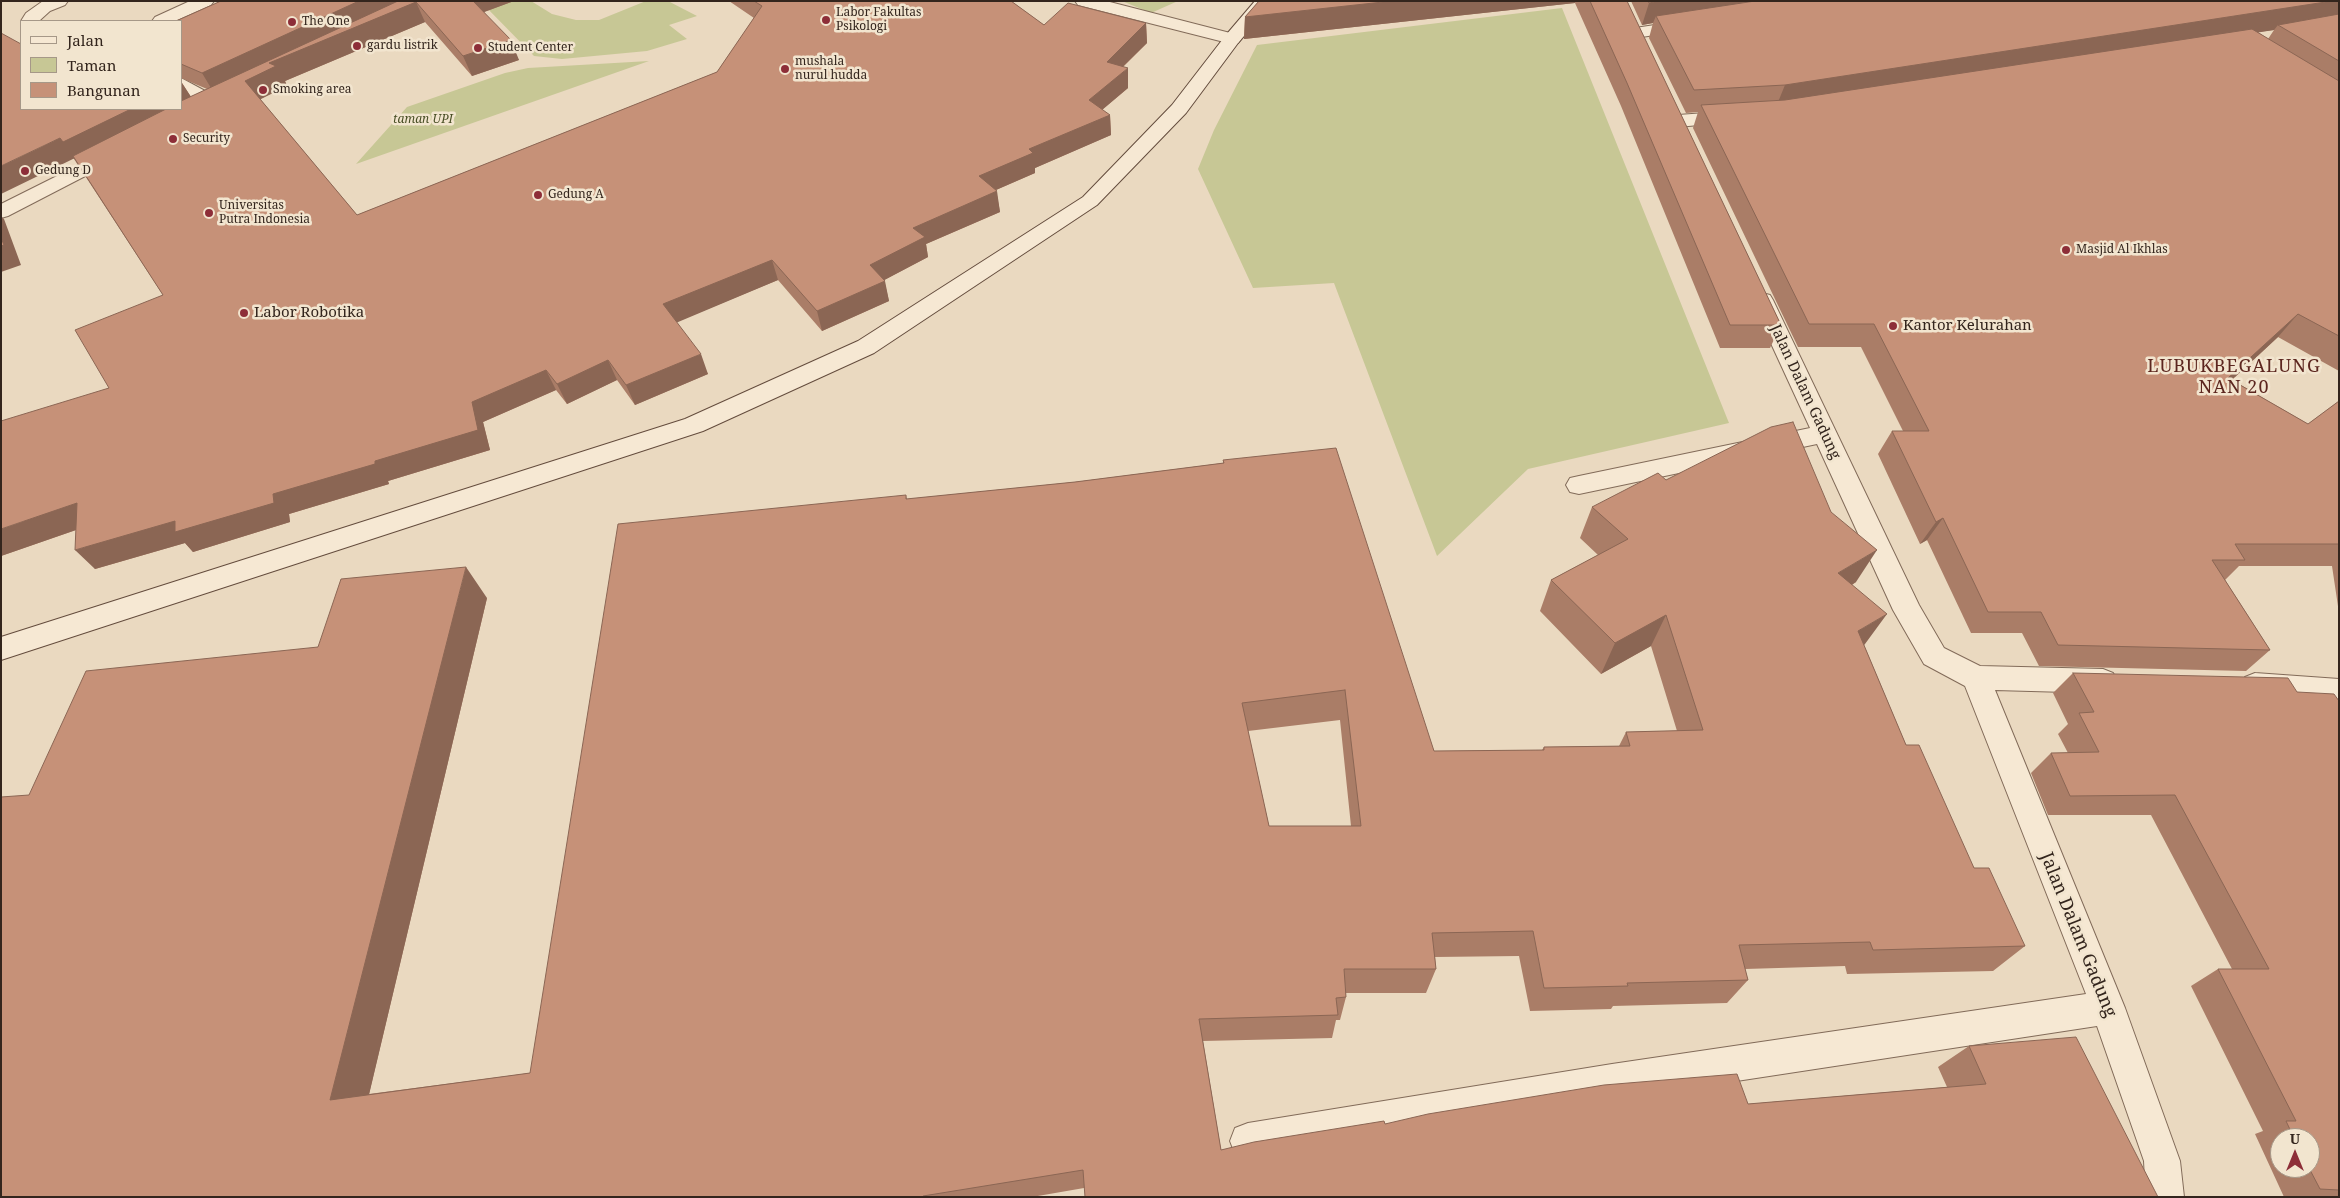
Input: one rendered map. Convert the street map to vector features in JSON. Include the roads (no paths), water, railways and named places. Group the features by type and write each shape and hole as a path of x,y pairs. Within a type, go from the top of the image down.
{"street":[{"path":"163,20 205,1"},
{"path":"1084,1 1232,39"},
{"path":"1,649 694,425 866,347 1090,201 1179,108 1232,39 1265,1"},
{"path":"30,20 44,3"},
{"path":"1635,33 1703,23"},
{"path":"182,85 205,103 231,94"},
{"path":"1678,121 1757,116"},
{"path":"1,212 128,146"},
{"name":"Jalan Dalam Gadung","path":"1753,282 1907,610 1934,656 1976,678 2132,682"},
{"path":"1579,485 1824,434"},
{"name":"Jalan Dalam Gadung","path":"1976,678 2108,1008 2162,1161 2165,1197"},
{"path":"2230,685 2289,686 2339,691"},
{"path":"1248,1141 1602,1084 2108,1008"}],"place":[{"name":"Labor Fakultas Psikologi","path":"826,20"},
{"name":"The One","path":"292,22"},
{"name":"gardu listrik","path":"357,46"},
{"name":"Student Center","path":"478,48"},
{"name":"mushala nurul hudda","path":"785,69"},
{"name":"Smoking area","path":"263,90"},
{"name":"Security","path":"173,139"},
{"name":"Gedung D","path":"25,171"},
{"name":"Gedung A","path":"538,195"},
{"name":"Universitas Putra Indonesia","path":"209,213"},
{"name":"Masjid Al Ikhlas","path":"2066,250"},
{"name":"Labor Robotika","path":"244,313"},
{"name":"Kantor Kelurahan","path":"1893,326"}],"district":[{"name":"LUBUKBEGALUNG NAN 20","path":"2234,377"}],"park label":[{"name":"taman UPI","path":"423,120"}]}
